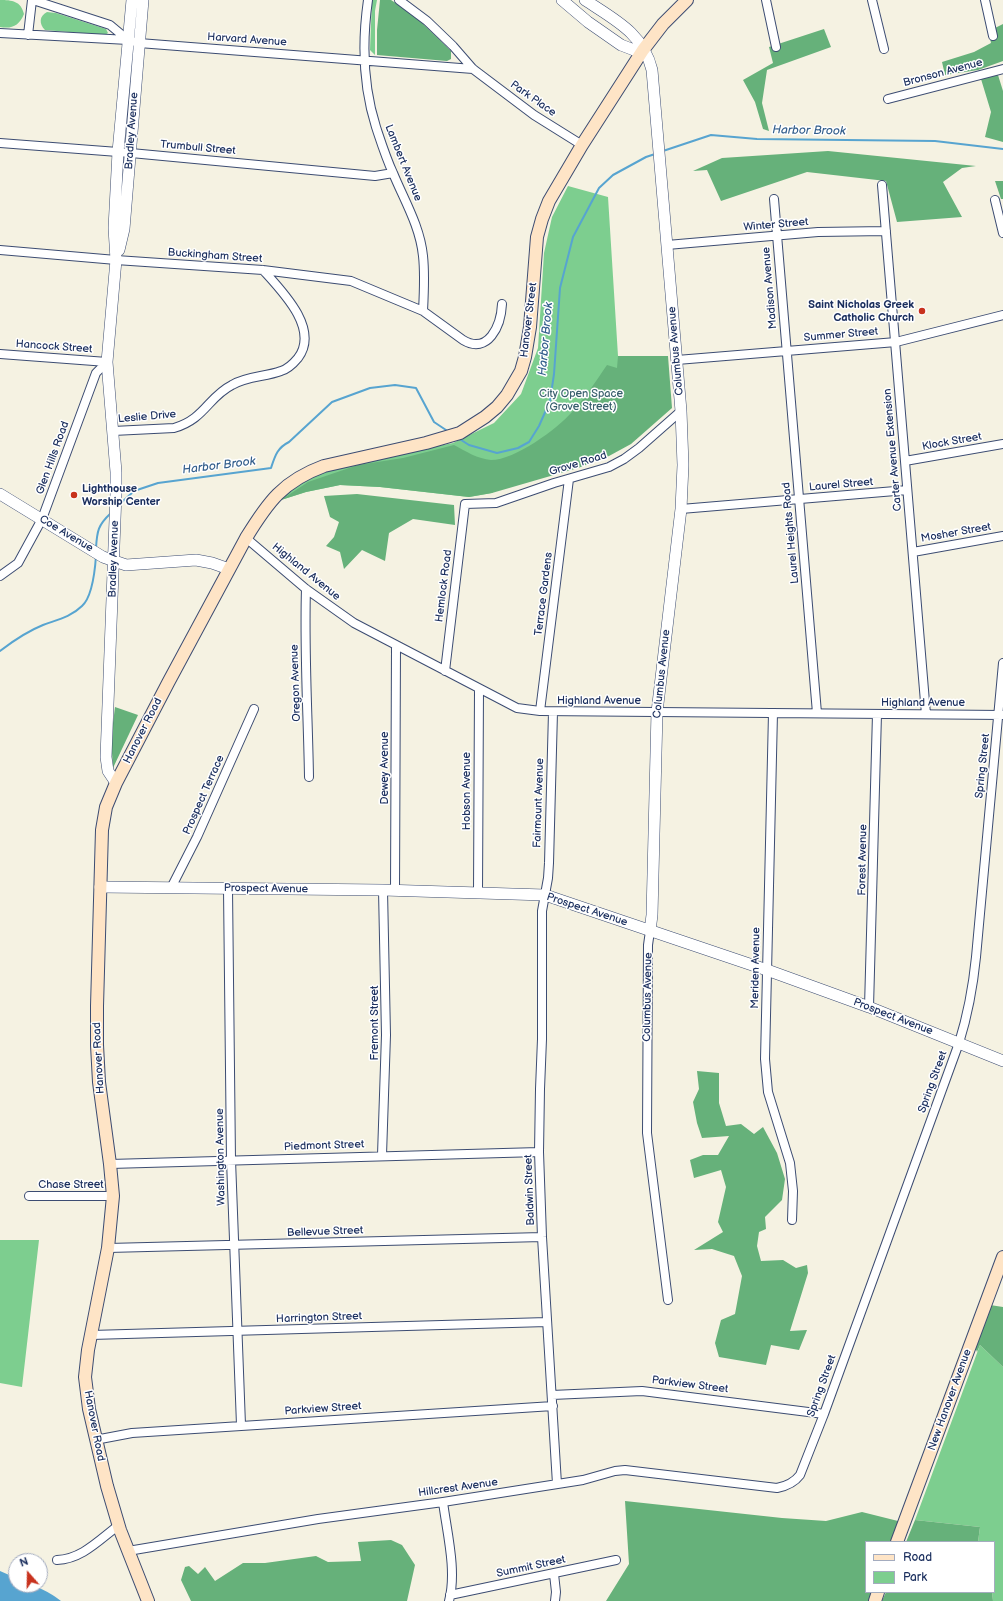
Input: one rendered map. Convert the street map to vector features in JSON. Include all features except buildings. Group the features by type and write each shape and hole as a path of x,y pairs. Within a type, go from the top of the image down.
{"main road":[{"name":"Hanover Street","path":"246,538 271,500 295,479 309,472 340,462 446,438 472,426 497,407 510,390 520,371 528,343 535,255 542,219 549,201 582,145 643,50 663,24 687,0"},
{"name":"Hanover Road","path":"148,1601 128,1551 107,1486 89,1409 85,1377 91,1335 108,1248 112,1196 110,1164 100,1089 97,1045 100,887 103,824 106,807 116,783 246,538"},
{"name":"New Hanover Avenue","path":"897,1541 1003,1258"}],"street":[{"path":"28,34 32,0 110,25 133,42"},
{"name":"Bradley Avenue","path":"116,260 124,229 131,153 133,42 132,0"},
{"name":"Bradley Avenue","path":"116,783 108,771 106,757 116,472 107,362 116,260 114,228 118,152 133,42 143,0"},
{"name":"Lambert Avenue","path":"368,0 365,61 367,87 376,126 393,173 408,204 423,255 423,310"},
{"name":"Park Place","path":"399,0 427,21 453,46 473,69 534,115 582,145"},
{"name":"Columbus Avenue","path":"585,0 629,30 639,41 651,63 668,245 681,411 683,466 681,509 656,712 652,915 648,945 647,1133 668,1300"},
{"path":"766,0 776,47"},
{"path":"872,0 884,49"},
{"path":"985,0 993,36"},
{"path":"566,2 621,45 634,50 643,50"},
{"name":"Harvard Avenue","path":"0,33 365,61"},
{"path":"365,61 473,69"},
{"name":"Bronson Avenue","path":"888,99 1003,68"},
{"name":"Trumbull Street","path":"0,143 131,153 374,176 393,173"},
{"name":"Carter Avenue Extension","path":"882,185 926,714"},
{"name":"Madison Avenue","path":"774,199 787,351"},
{"path":"994,200 1003,233"},
{"name":"Winter Street","path":"668,245 818,232 886,230"},
{"name":"Buckingham Street","path":"0,250 263,270 351,281 423,310 469,344 476,345 486,341 494,332 501,319 502,304"},
{"name":"Leslie Drive","path":"113,431 174,428 183,425 192,421 228,386 236,382 289,368 303,351 305,334 303,326 288,300 263,270"},
{"name":"Summer Street","path":"677,360 896,342 1003,316"},
{"name":"Laurel Heights Road","path":"787,351 817,713"},
{"name":"Hancock Street","path":"0,354 107,362"},
{"name":"Glen Hills Road","path":"0,576 18,563 42,519 96,373 107,362"},
{"name":"Grove Road","path":"465,504 496,502 569,478 609,467 624,459 681,411"},
{"name":"Klock Street","path":"905,461 1003,444"},
{"name":"Terrace Gardens","path":"540,712 569,478"},
{"name":"Laurel Street","path":"681,509 907,490"},
{"name":"Coe Avenue","path":"0,494 103,556 114,561 131,565 196,560 212,563 229,569"},
{"name":"Hemlock Road","path":"445,671 465,504"},
{"name":"Mosher Street","path":"913,552 1003,536"},
{"name":"Highland Avenue","path":"246,538 306,589 338,612 396,646 517,708 540,712 773,712 1001,715"},
{"name":"Oregon Avenue","path":"306,589 305,642 308,700 309,778"},
{"name":"Dewey Avenue","path":"395,890 396,646"},
{"name":"Spring Street","path":"791,1484 800,1475 824,1414 959,1043 966,1019 974,980 1001,715 1003,663"},
{"name":"Hobson Avenue","path":"478,892 479,689"},
{"name":"Prospect Terrace","path":"171,888 197,837 254,710"},
{"name":"Fairmount Avenue","path":"545,895 549,863 553,712"},
{"name":"Meriden Avenue","path":"773,712 766,1074 769,1097 790,1163 793,1191 792,1220"},
{"name":"Forest Avenue","path":"869,1007 877,714"},
{"name":"Prospect Avenue","path":"100,887 395,890 545,895 767,970 869,1007 1003,1061"},
{"name":"Washington Avenue","path":"228,889 231,1160 241,1425"},
{"name":"Fremont Street","path":"382,1155 386,1035 383,890"},
{"name":"Baldwin Street","path":"545,895 542,911 542,1039 539,1152 542,1237 557,1484"},
{"name":"Piedmont Street","path":"110,1164 382,1155 539,1152"},
{"name":"Chase Street","path":"29,1196 112,1196"},
{"name":"Bellevue Street","path":"108,1248 542,1237"},
{"name":"Harrington Street","path":"91,1335 547,1322"},
{"name":"Parkview Street","path":"552,1395 642,1391 824,1414"},
{"name":"Parkview Street","path":"96,1440 132,1433 553,1406"},
{"name":"Hillcrest Avenue","path":"128,1551 318,1519 443,1502 583,1480 615,1471 626,1470 777,1488 791,1484"},
{"path":"443,1502 452,1572 450,1598"},
{"path":"57,1560 68,1559 78,1555 119,1525"},
{"name":"Summit Street","path":"450,1598 616,1560"},
{"path":"554,1574 556,1592 554,1601"}],"green space":[{"path":"0,0 15,2 21,6 24,14 15,26 8,28 0,27"},
{"path":"372,0 377,0 375,11 375,55 370,50"},
{"path":"380,0 391,0 414,15 451,51 451,59 447,61 377,55 377,30"},
{"path":"47,12 56,13 106,29 108,33 105,35 45,30 41,23 41,18"},
{"path":"1003,24 1003,61 978,70 945,75 942,62 974,52 991,43 990,38 993,36 995,28"},
{"path":"824,29 831,47 767,70 762,103 769,131 763,129 755,102 743,80 773,63 769,47"},
{"path":"998,75 1003,91 1003,142 985,137 991,112 981,79"},
{"path":"828,151 976,166 962,168 943,182 962,217 897,222 886,181 807,172 721,201 707,170 693,171 722,158"},
{"path":"995,181 1003,181 1003,199 1001,199"},
{"name":"City Open Space (Grove Street)","path":"568,186 608,197 618,356 668,356 492,493 469,497 380,487 340,485 306,492 281,500 277,497 324,469 453,443 494,423 521,394 538,348 544,253 552,217"},
{"path":"618,356 668,356 672,408 631,444 609,456 578,468 492,493 469,497 380,487 340,485 306,492 281,500 308,482 358,465 403,458 454,445 481,458 491,460 501,459 512,455 546,435 565,419 581,401 607,365 617,368"},
{"path":"357,494 454,505 455,525 413,519 389,533 385,561 362,550 344,569 340,552 326,546 334,537 339,522 330,517 324,496"},
{"path":"115,707 138,715 113,768 111,739"},
{"path":"697,1071 719,1073 719,1103 726,1126 741,1124 754,1134 763,1127 777,1153 785,1179 782,1200 765,1217 766,1229 759,1232 757,1246 761,1261 783,1260 796,1268 807,1265 808,1273 790,1331 807,1330 799,1350 771,1345 766,1365 719,1357 715,1343 721,1320 735,1314 742,1276 734,1256 712,1249 694,1250 723,1232 718,1222 726,1187 721,1170 694,1178 690,1160 703,1155 718,1155 729,1136 702,1138 697,1123 693,1102 699,1089"},
{"path":"0,1240 39,1240 22,1387 0,1383"},
{"path":"990,1305 1003,1307 1003,1367 980,1345 977,1352 975,1347"},
{"path":"980,1345 1003,1367 1003,1601 993,1601 992,1593 995,1593 995,1541 978,1541 980,1527 915,1520"},
{"path":"625,1501 782,1518 826,1521 862,1512 898,1521 891,1541 865,1541 865,1593 872,1593 869,1601 606,1601 629,1564"},
{"path":"915,1520 980,1527 978,1541 906,1541"},
{"path":"391,1540 402,1545 415,1565 407,1601 191,1601 181,1580 185,1567 189,1566 198,1574 205,1567 215,1581 243,1563 265,1563 316,1556 328,1562 361,1561 358,1542"},
{"path":"886,1593 992,1593 993,1601 882,1601"}],"water":[{"path":"0,1571 8,1574 8,1593 48,1592 61,1601 0,1601"}],"waterway":[{"name":"Harbor Brook","path":"663,151 711,135 757,139 935,141 1003,149"},
{"name":"Harbor Brook","path":"458,438 469,445 497,453 518,448 529,442 539,426 550,401 554,374 560,288 573,237 599,188 613,175 646,157 655,154"},
{"name":"Harbor Brook","path":"120,504 134,491 158,483 271,468 275,456 279,450 332,402 370,388 395,385 416,388 434,422 449,432"},
{"name":"Harbor Brook","path":"96,548 99,529 103,521 111,513"},
{"name":"Harbor Brook","path":"0,651 26,633 68,616 78,610 85,602 91,590 96,556"}],"place":[{"name":"Saint Nicholas Greek Catholic Church","path":"922,311"},
{"name":"Lighthouse Worship Center","path":"74,495"}]}
